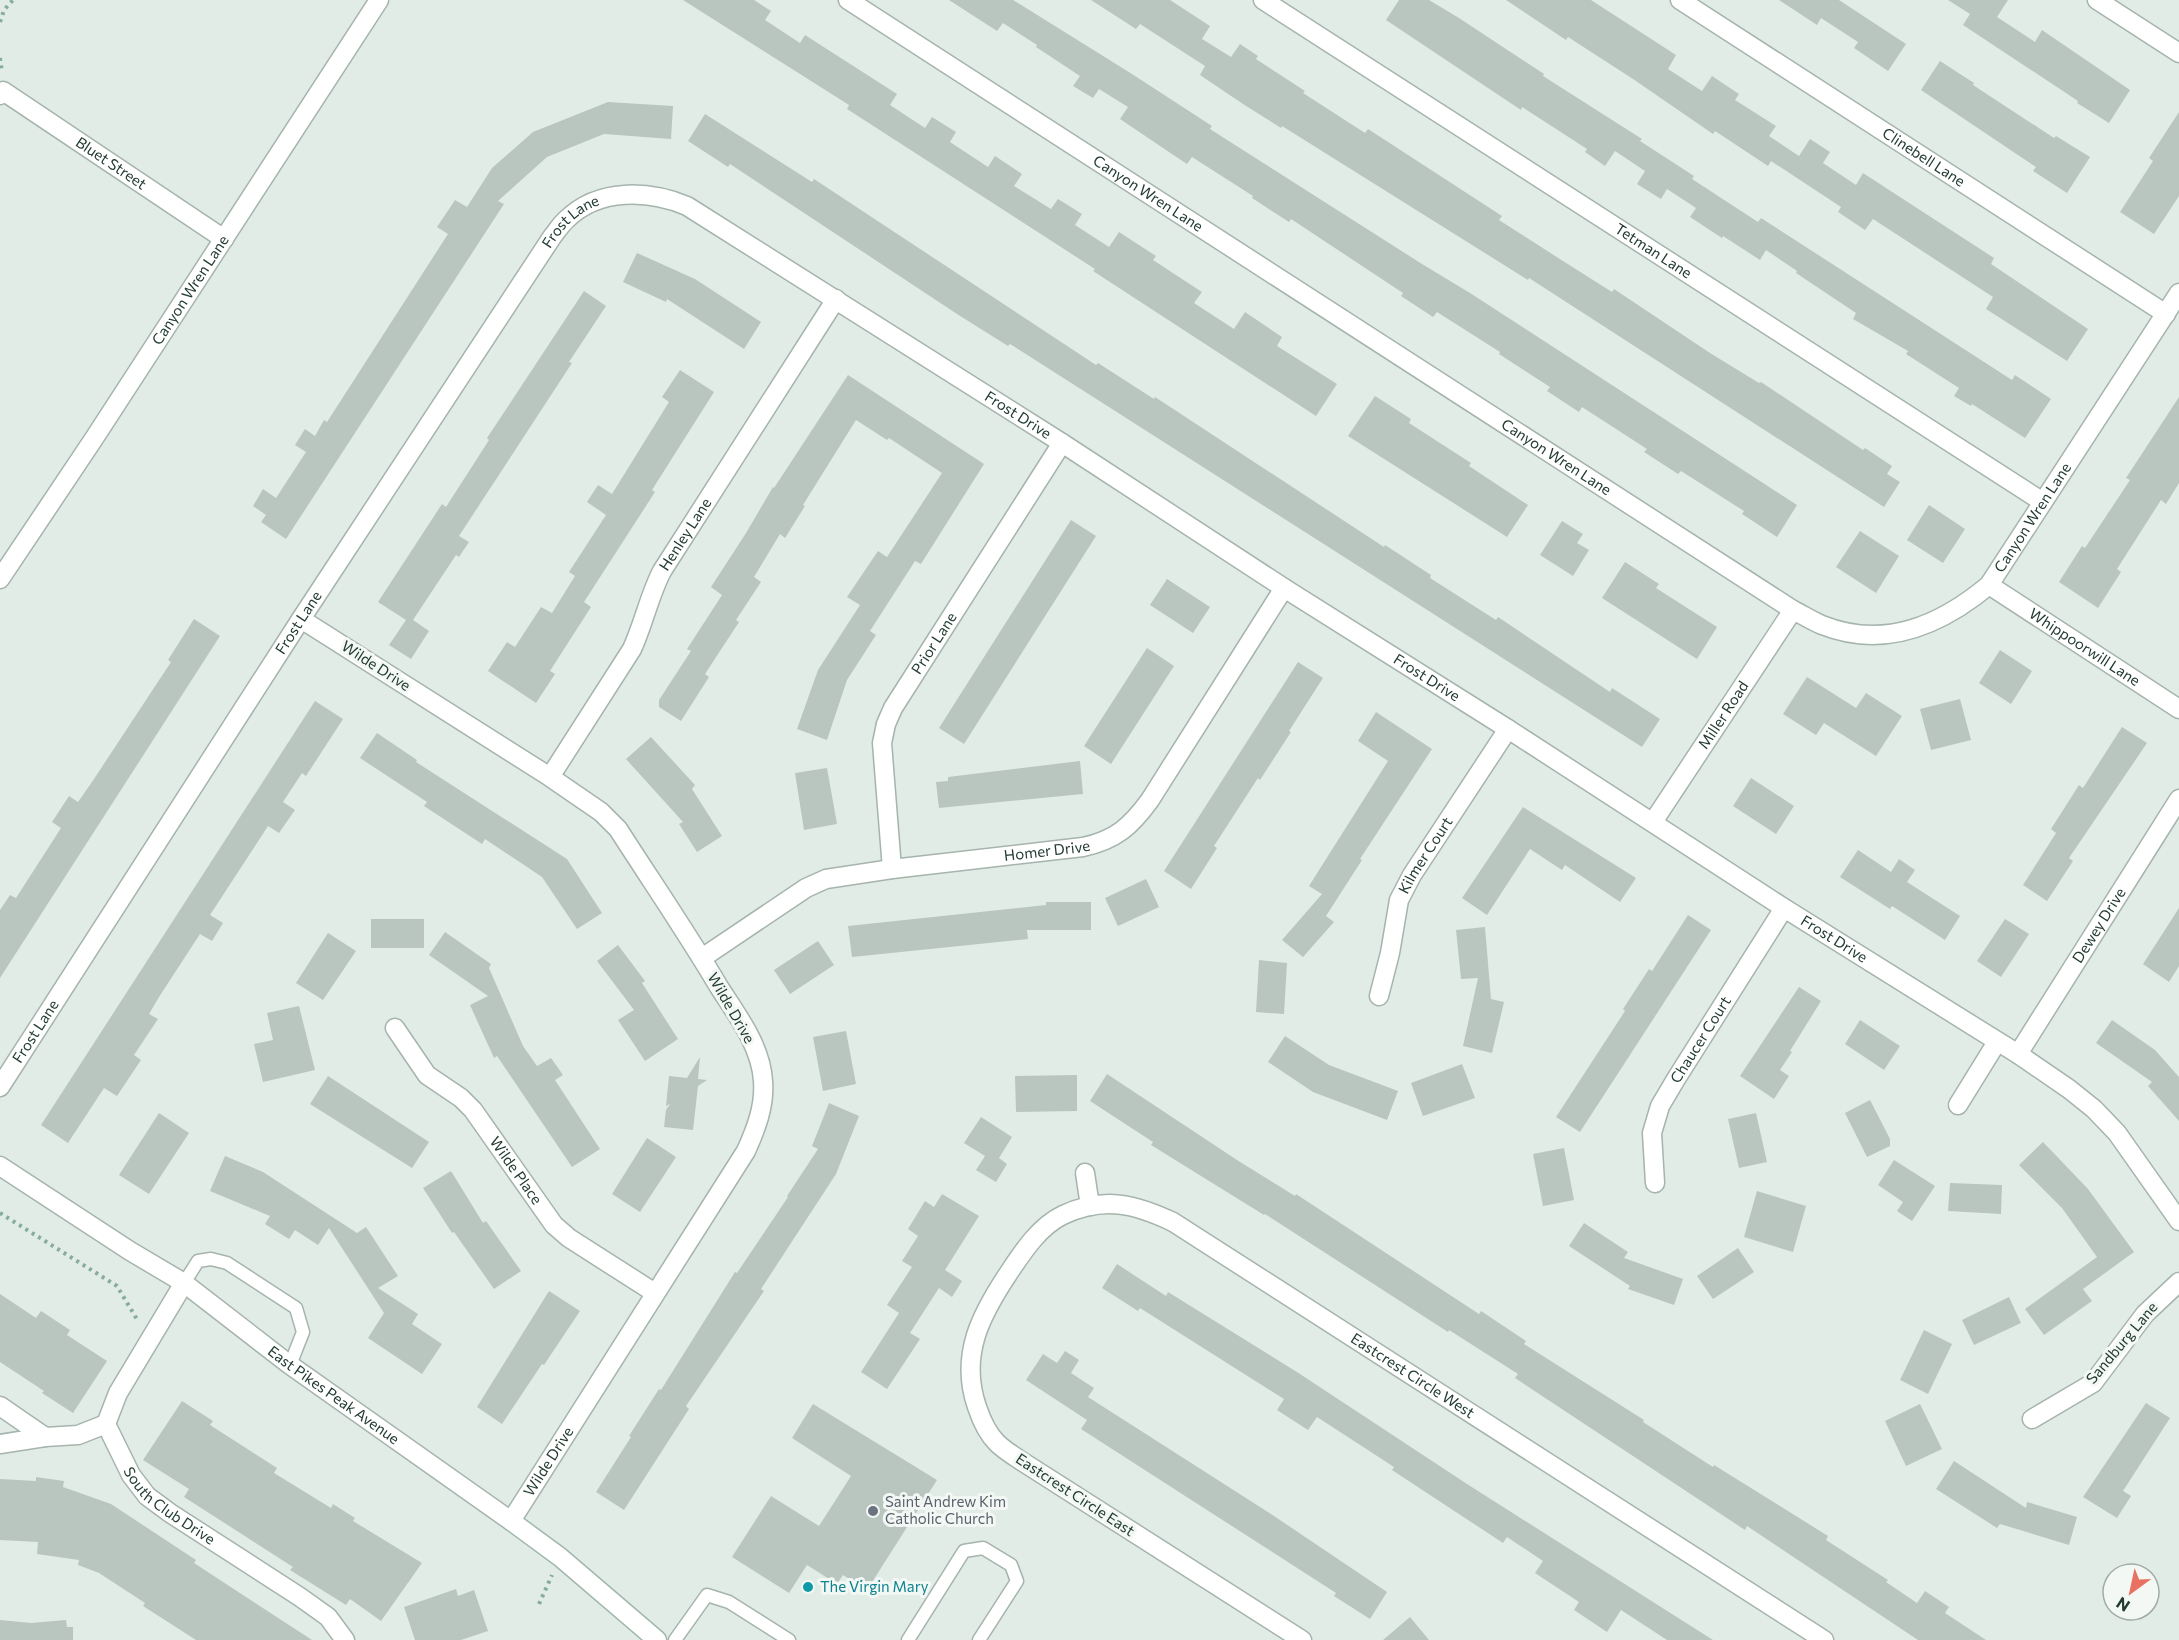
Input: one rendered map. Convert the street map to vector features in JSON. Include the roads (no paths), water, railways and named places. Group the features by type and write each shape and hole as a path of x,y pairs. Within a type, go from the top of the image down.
{"street":[{"name":"Canyon Wren Lane","path":"0,579 379,0"},
{"name":"Canyon Wren Lane","path":"848,0 1793,610 1822,625 1851,633 1914,638 1968,603 1989,585 2179,293"},
{"name":"Tetman Lane","path":"1263,0 2043,502"},
{"name":"Clinebell Lane","path":"1680,0 2166,314"},
{"path":"2097,0 2179,53"},
{"name":"Bluet Street","path":"0,95 3,91 224,239"},
{"name":"Frost Drive","path":"628,194 666,197 687,206 1062,443 1284,588 1653,822 1784,909 2018,1054 2070,1089 2094,1109 2117,1133 2179,1221"},
{"name":"Frost Lane","path":"0,1087 301,618 552,237 567,218 587,204 607,197 628,194"},
{"name":"Henley Lane","path":"550,777 632,649 651,593 662,571 836,299"},
{"name":"Prior Lane","path":"892,869 882,742 886,724 893,708 1062,443"},
{"name":"Whippoorwill Lane","path":"1989,585 2179,709"},
{"name":"Homer Drive","path":"702,958 806,888 835,877 1083,847 1105,842 1124,830 1150,800 1284,588"},
{"name":"Miller Road","path":"1653,822 1793,610"},
{"name":"Wilde Drive","path":"301,618 601,812 618,829 702,958 750,1037 759,1059 763,1081 762,1105 758,1127 746,1151 511,1521"},
{"name":"Kilmer Court","path":"1379,996 1390,953 1399,900 1412,875 1508,729"},
{"name":"Dewey Drive","path":"2018,1054 2179,799"},
{"name":"Chaucer Court","path":"1654,1183 1652,1133 1660,1106 1784,909"},
{"name":"Wilde Place","path":"395,1028 427,1075 461,1098 472,1110 554,1225 569,1238 655,1293"},
{"path":"1958,1105 1997,1042"},
{"name":"East Pikes Peak Avenue","path":"0,1166 130,1251 184,1283 290,1365 560,1557 657,1640"},
{"path":"1085,1173 1090,1206"},
{"name":"Eastcrest Circle West","path":"1004,1281 1023,1252 1040,1232 1062,1215 1090,1206 1125,1204 1149,1211 1173,1222 1824,1640"},
{"name":"Eastcrest Circle East","path":"1004,1281 982,1318 973,1341 970,1368 972,1392 981,1418 996,1442 1032,1468 1302,1640"},
{"name":"Sandburg Lane","path":"2032,1419 2093,1383 2145,1314 2179,1281"},
{"path":"0,1444 78,1435 106,1424 118,1393 184,1283"},
{"path":"0,1406 45,1437"},
{"name":"South Club Drive","path":"106,1424 132,1475 147,1496 328,1617 345,1640"}],"lane":[{"path":"184,1283 198,1261 211,1259 227,1263 296,1308 303,1332 290,1365"},
{"path":"908,1640 964,1551 983,1548 1011,1565 1017,1581 979,1640"},
{"path":"675,1640 707,1595 729,1602 789,1640"}],"place":[{"name":"Saint Andrew Kim Catholic Church","path":"873,1511"},
{"name":"The Virgin Mary","path":"808,1587"}]}
